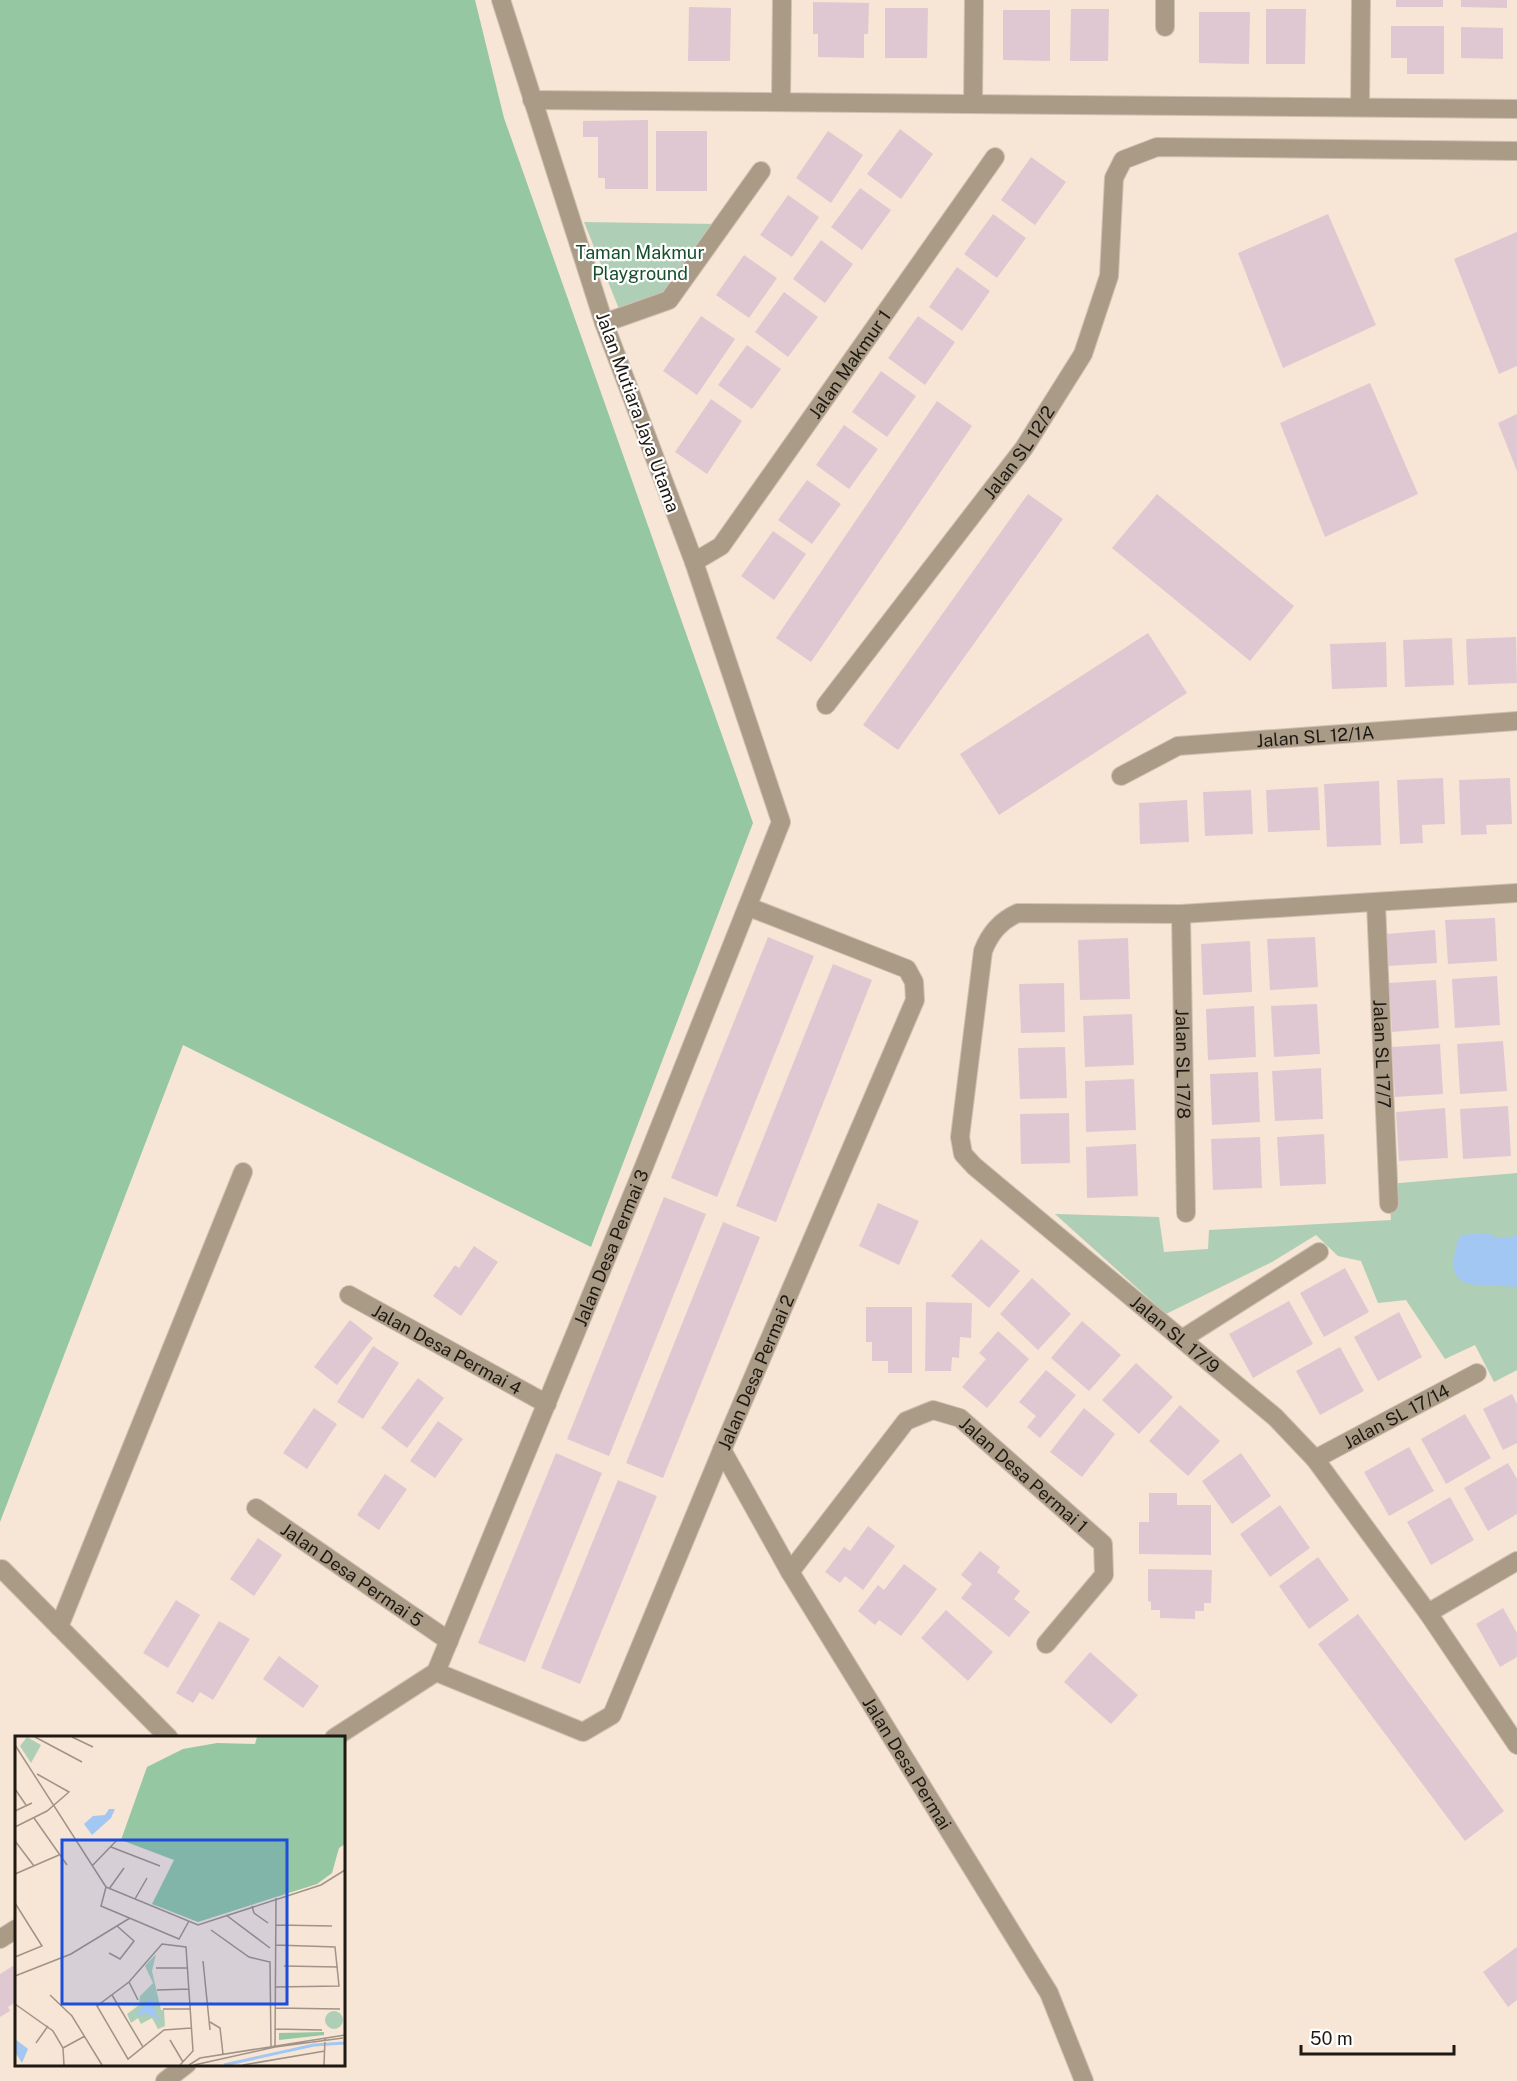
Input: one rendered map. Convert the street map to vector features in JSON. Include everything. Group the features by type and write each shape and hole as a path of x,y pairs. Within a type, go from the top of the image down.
{"street":[{"name":"Jalan Mutiara Jaya Utama","path":"501,0 604,323 694,562 781,822"},
{"path":"781,102 782,0"},
{"path":"973,104 974,0"},
{"path":"1165,0 1165,27"},
{"path":"1360,107 1361,0"},
{"path":"531,100 1517,109"},
{"name":"Jalan SL 12/2","path":"826,705 1024,448 1083,354 1109,276 1114,178 1123,160 1156,147 1517,151"},
{"name":"Jalan Makmur 1","path":"694,562 721,546 995,157"},
{"path":"604,323 669,300 761,171"},
{"name":"Jalan SL 12/1A","path":"1121,776 1178,746 1517,721"},
{"name":"Jalan Desa Permai 3","path":"436,1672 547,1404 781,822"},
{"path":"1181,914 1376,904 1517,893"},
{"name":"Jalan SL 17/7","path":"1376,904 1389,1204"},
{"name":"Jalan Desa Permai 2","path":"436,1672 583,1732 612,1715 722,1450 915,1000 914,982 907,969 748,907"},
{"name":"Jalan SL 17/9","path":"1181,914 1018,913 996,928 983,951 960,1137 963,1154 1275,1417 1315,1459 1428,1613 1517,1745"},
{"name":"Jalan SL 17/8","path":"1181,914 1186,1213"},
{"path":"59,1627 243,1172"},
{"path":"1182,1339 1318,1252"},
{"name":"Jalan Desa Permai 4","path":"349,1295 547,1404"},
{"name":"Jalan SL 17/14","path":"1315,1459 1477,1373"},
{"name":"Jalan Desa Permai 1","path":"790,1572 906,1421 933,1410 960,1418 1103,1544 1104,1575 1046,1644"},
{"name":"Jalan Desa Permai","path":"722,1450 790,1572 1048,1993 1084,2081"},
{"name":"Jalan Desa Permai 5","path":"256,1508 449,1641"},
{"path":"1428,1613 1517,1561"},
{"path":"2,1569 168,1736"},
{"path":"336,1736 436,1672"},
{"path":"0,1939 15,1930"},
{"path":"165,2081 184,2066"}],"green space":[{"path":"0,0 475,0 504,118 753,823 591,1247 183,1045 0,1522"},
{"name":"Taman Makmur Playground","path":"584,222 715,224 665,294 619,309"},
{"path":"1517,1173 1517,1370 1494,1382 1475,1345 1445,1359 1406,1300 1378,1303 1361,1261 1338,1256 1316,1235 1272,1262 1166,1314 1055,1214 1159,1217 1164,1252 1208,1249 1209,1230 1391,1220 1388,1184"}],"water":[{"path":"1486,1233 1499,1238 1517,1236 1517,1287 1475,1285 1458,1277 1454,1268 1454,1255 1460,1235"}],"building":[{"path":"1396,0 1443,0 1443,7 1396,7"},
{"path":"1461,0 1507,0 1507,8 1461,7"},
{"path":"813,2 869,3 868,34 864,34 864,58 818,57 818,34 813,34"},
{"path":"689,7 731,8 730,61 688,61"},
{"path":"885,8 928,8 927,58 885,58"},
{"path":"1071,9 1109,9 1108,61 1070,61"},
{"path":"1266,9 1306,9 1305,64 1266,64"},
{"path":"1003,10 1050,10 1050,61 1003,60"},
{"path":"1199,12 1250,12 1249,64 1199,63"},
{"path":"1391,26 1444,26 1444,74 1407,74 1407,58 1391,58"},
{"path":"1461,27 1503,28 1503,59 1461,58"},
{"path":"648,120 648,189 605,189 605,178 598,178 598,137 583,137 583,121"},
{"path":"900,129 933,154 901,199 867,174"},
{"path":"656,131 707,131 707,191 656,191"},
{"path":"828,131 863,155 831,203 796,178"},
{"path":"1031,157 1066,182 1035,225 1001,200"},
{"path":"860,188 891,210 862,250 831,227"},
{"path":"788,195 819,217 792,257 760,235"},
{"path":"993,214 1026,238 997,278 964,254"},
{"path":"1328,214 1376,325 1283,368 1238,253"},
{"path":"1517,232 1517,366 1499,374 1454,259"},
{"path":"821,240 853,264 825,303 793,279"},
{"path":"744,255 777,278 749,318 716,295"},
{"path":"957,267 990,291 962,331 929,307"},
{"path":"784,292 818,317 788,357 755,332"},
{"path":"701,316 735,339 697,395 663,371"},
{"path":"918,316 955,342 925,385 888,358"},
{"path":"747,345 781,369 752,409 718,385"},
{"path":"881,371 916,396 887,437 852,412"},
{"path":"1370,383 1418,494 1325,537 1280,423"},
{"path":"711,399 742,421 707,474 675,452"},
{"path":"937,401 972,426 811,662 776,638"},
{"path":"1517,414 1517,471 1498,423"},
{"path":"844,425 878,449 849,489 816,465"},
{"path":"807,480 841,504 812,544 778,520"},
{"path":"1028,494 1063,519 898,750 863,725"},
{"path":"1157,494 1294,606 1250,661 1112,548"},
{"path":"773,531 806,554 774,600 741,576"},
{"path":"1148,633 1187,693 999,815 960,754"},
{"path":"1516,637 1517,683 1468,685 1466,639"},
{"path":"1452,638 1454,685 1405,687 1403,640"},
{"path":"1386,642 1387,687 1332,689 1330,644"},
{"path":"1443,778 1445,824 1422,825 1423,843 1400,844 1397,780"},
{"path":"1510,778 1512,824 1486,825 1487,834 1461,835 1459,780"},
{"path":"1379,781 1381,845 1327,847 1324,784"},
{"path":"1318,787 1320,830 1268,832 1266,790"},
{"path":"1251,790 1253,834 1205,836 1203,792"},
{"path":"1187,800 1189,842 1140,844 1139,803"},
{"path":"1495,918 1497,961 1448,964 1445,920"},
{"path":"1435,930 1437,963 1389,966 1386,934"},
{"path":"768,937 814,956 717,1197 671,1178"},
{"path":"1315,937 1318,987 1270,990 1267,939"},
{"path":"1128,938 1130,999 1080,1000 1078,940"},
{"path":"1250,941 1252,992 1203,995 1201,944"},
{"path":"833,964 872,980 776,1222 736,1206"},
{"path":"1497,976 1500,1025 1455,1028 1452,979"},
{"path":"1436,980 1439,1028 1392,1032 1389,983"},
{"path":"1064,983 1065,1032 1021,1033 1019,984"},
{"path":"1317,1004 1320,1054 1274,1057 1271,1006"},
{"path":"1254,1006 1256,1057 1208,1060 1206,1009"},
{"path":"1132,1014 1134,1065 1085,1067 1083,1016"},
{"path":"1503,1041 1507,1091 1460,1094 1457,1044"},
{"path":"1440,1044 1443,1094 1395,1097 1392,1047"},
{"path":"1065,1047 1067,1098 1020,1099 1018,1048"},
{"path":"1321,1068 1323,1119 1275,1121 1272,1071"},
{"path":"1258,1072 1260,1122 1212,1125 1210,1074"},
{"path":"1134,1079 1136,1130 1086,1132 1085,1081"},
{"path":"1508,1106 1511,1156 1463,1159 1460,1109"},
{"path":"1445,1108 1448,1158 1399,1161 1396,1112"},
{"path":"1069,1113 1070,1163 1021,1164 1020,1114"},
{"path":"1324,1134 1326,1184 1280,1186 1277,1137"},
{"path":"1260,1137 1262,1188 1213,1190 1211,1139"},
{"path":"1136,1144 1138,1196 1087,1198 1086,1147"},
{"path":"664,1197 706,1214 609,1456 567,1439"},
{"path":"878,1203 919,1221 899,1265 859,1246"},
{"path":"723,1222 760,1237 663,1478 626,1463"},
{"path":"981,1239 1020,1271 989,1308 951,1276"},
{"path":"474,1246 498,1262 461,1316 433,1296 455,1265 459,1268"},
{"path":"1345,1268 1369,1312 1324,1337 1300,1293"},
{"path":"1032,1278 1071,1314 1038,1350 1000,1314"},
{"path":"1289,1301 1313,1344 1253,1378 1229,1334"},
{"path":"926,1302 972,1303 971,1338 960,1337 959,1358 952,1357 951,1371 925,1371"},
{"path":"866,1307 912,1307 912,1373 888,1373 888,1361 872,1361 872,1342 866,1342"},
{"path":"1399,1312 1422,1357 1378,1381 1354,1337"},
{"path":"350,1320 373,1338 337,1385 314,1367"},
{"path":"1082,1321 1121,1355 1089,1391 1051,1358"},
{"path":"998,1331 1029,1359 987,1408 962,1387 986,1359 979,1353"},
{"path":"373,1346 399,1363 363,1419 337,1402"},
{"path":"1340,1347 1364,1391 1320,1415 1296,1371"},
{"path":"1136,1363 1173,1397 1139,1434 1102,1400"},
{"path":"1046,1370 1076,1395 1040,1438 1027,1427 1036,1416 1019,1402"},
{"path":"418,1378 444,1398 407,1448 381,1428"},
{"path":"1512,1394 1517,1404 1517,1443 1503,1450 1483,1409"},
{"path":"1180,1405 1220,1441 1188,1476 1149,1441"},
{"path":"314,1408 337,1424 307,1469 283,1453"},
{"path":"1084,1408 1115,1434 1082,1477 1050,1452"},
{"path":"1465,1414 1491,1458 1446,1484 1421,1439"},
{"path":"438,1421 463,1439 435,1478 410,1461"},
{"path":"1409,1447 1434,1491 1389,1516 1364,1472"},
{"path":"556,1453 602,1473 525,1662 478,1643"},
{"path":"1241,1453 1271,1496 1232,1524 1202,1481"},
{"path":"1508,1463 1517,1479 1517,1514 1488,1531 1464,1488"},
{"path":"385,1474 407,1489 379,1530 357,1515"},
{"path":"618,1480 657,1496 580,1684 541,1668"},
{"path":"1149,1493 1177,1493 1177,1505 1211,1505 1211,1555 1139,1554 1139,1522 1149,1522"},
{"path":"1450,1497 1474,1540 1431,1565 1407,1522"},
{"path":"1280,1505 1310,1548 1270,1577 1240,1534"},
{"path":"868,1526 895,1546 863,1590 845,1576 840,1583 825,1572 844,1547 850,1551"},
{"path":"258,1538 282,1555 254,1596 230,1579"},
{"path":"980,1551 1000,1567 997,1572 1020,1591 1014,1599 1030,1612 1009,1637 961,1598 972,1584 961,1575"},
{"path":"1318,1557 1349,1600 1309,1629 1279,1586"},
{"path":"904,1564 937,1589 901,1636 879,1620 875,1625 858,1611 878,1585 884,1590"},
{"path":"1148,1569 1212,1570 1211,1603 1204,1603 1204,1611 1195,1611 1195,1619 1160,1618 1160,1610 1151,1610 1151,1602 1148,1601"},
{"path":"176,1600 200,1615 168,1668 143,1653"},
{"path":"1503,1608 1517,1633 1517,1657 1500,1667 1476,1624"},
{"path":"946,1610 993,1652 968,1681 921,1638"},
{"path":"1358,1614 1504,1811 1465,1841 1318,1644"},
{"path":"219,1621 250,1639 213,1700 200,1692 193,1703 176,1693"},
{"path":"1090,1652 1138,1695 1111,1724 1064,1682"},
{"path":"279,1656 319,1686 303,1708 263,1679"},
{"path":"1517,1947 1517,2000 1508,2007 1483,1972"},
{"path":"15,1965 15,2003 8,2007 10,2011 0,2017 0,1974"}]}
